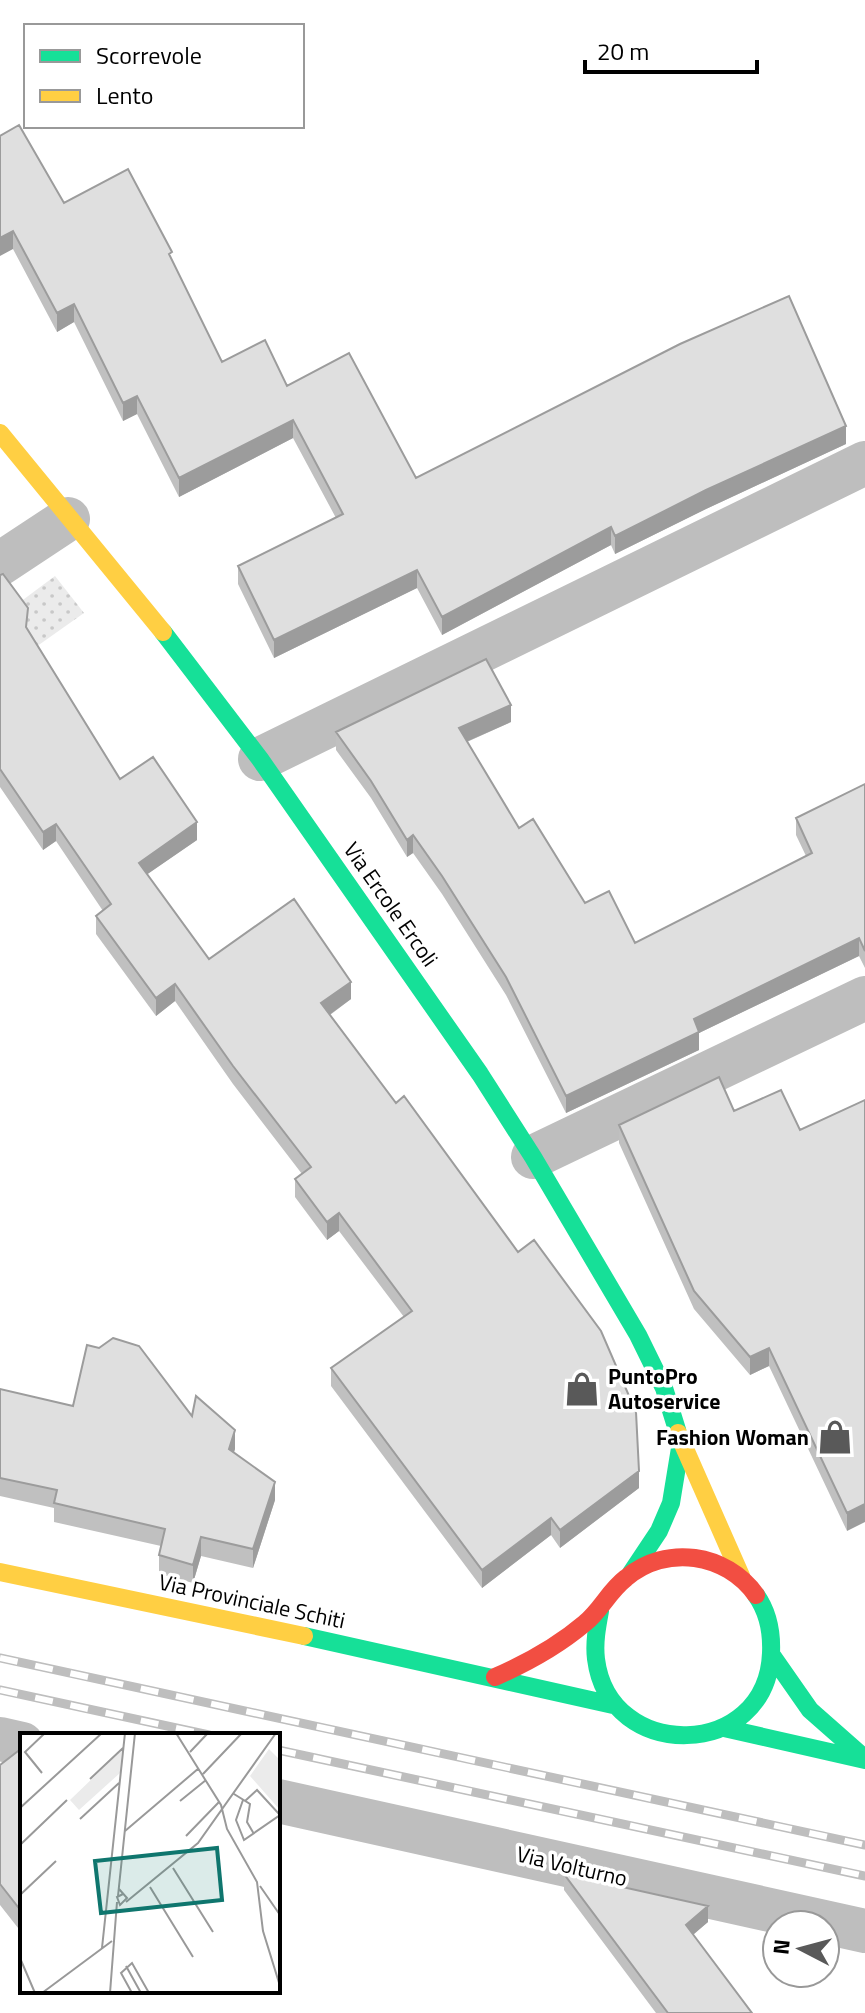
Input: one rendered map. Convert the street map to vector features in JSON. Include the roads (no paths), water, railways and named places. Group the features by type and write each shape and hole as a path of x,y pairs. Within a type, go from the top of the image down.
{"street":[{"name":"Via Ercole Ercoli","path":"0,433 68,519 144,607 260,759 480,1074 638,1335 664,1388 681,1442 741,1576"},
{"path":"260,759 865,463"},
{"path":"0,564 68,519"},
{"path":"533,1157 865,998"},
{"name":"Via Ercole Ercoli","path":"631,1573 659,1531 671,1503 681,1442"},
{"name":"Via Provinciale Schiti","path":"674,1556 698,1557 720,1564 741,1576 767,1612 773,1634 773,1657 767,1678 758,1698 742,1715 724,1728 695,1736 665,1735 637,1724 613,1705 600,1684 594,1660 594,1635 600,1611 613,1590 631,1573 651,1561 674,1556"},
{"name":"Via Provinciale Schiti","path":"0,1572 613,1705"},
{"name":"Via Provinciale Schiti","path":"495,1677 532,1661 600,1611"},
{"name":"Via Provinciale Schiti","path":"773,1657 790,1688 818,1721 865,1759"},
{"name":"Via Provinciale Schiti","path":"724,1728 865,1759"},
{"path":"0,1739 20,1744"},
{"name":"Via Volturno","path":"280,1801 865,1931"}],"railway":[{"path":"0,1658 865,1845"},
{"path":"0,1690 200,1733"},
{"path":"280,1750 865,1876"}],"place":[{"name":"PuntoPro Autoservice","path":"582,1389"},
{"name":"Fashion Woman","path":"835,1437"}]}
